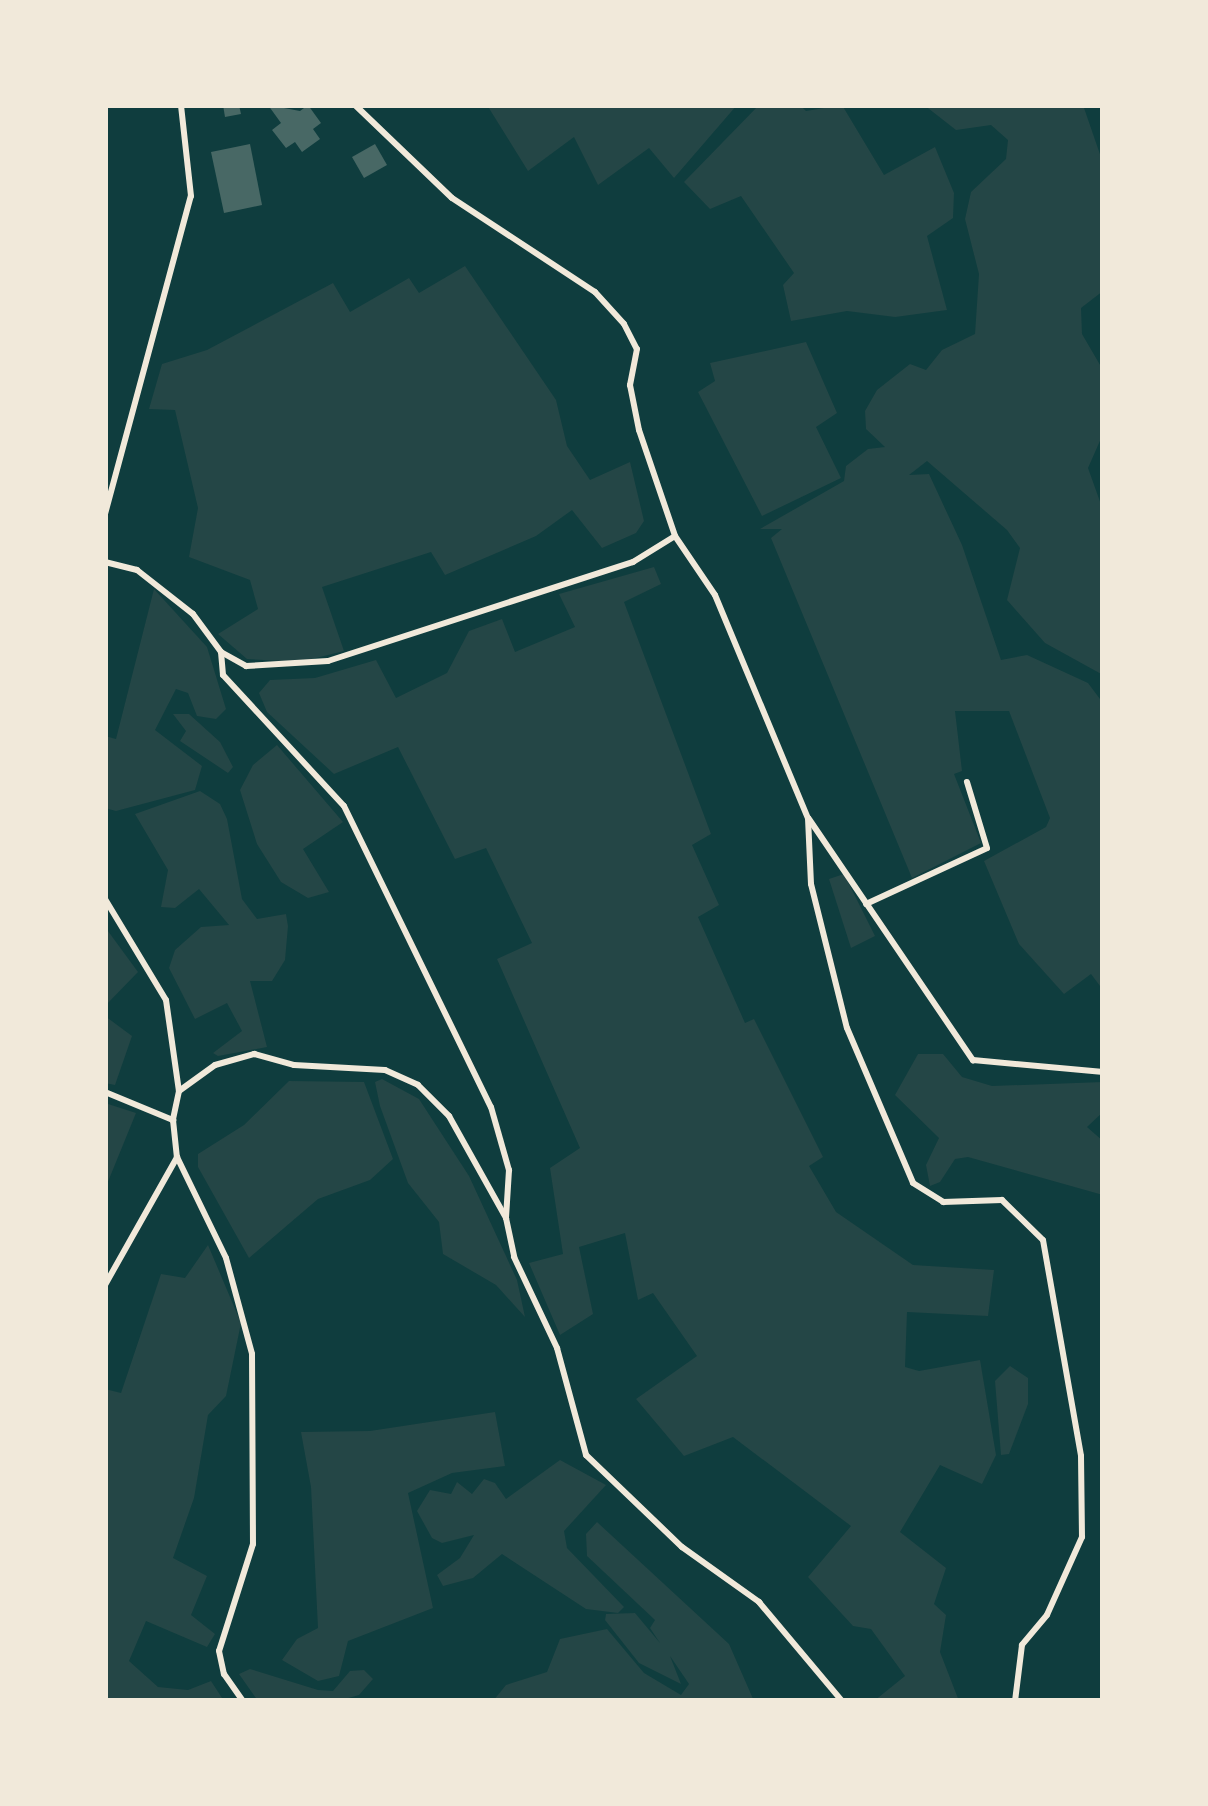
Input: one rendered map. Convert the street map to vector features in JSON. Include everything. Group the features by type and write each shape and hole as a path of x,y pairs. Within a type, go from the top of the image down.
{"street":[{"path":"105,514 191,196 180,105"},
{"path":"355,105 452,198 595,292 624,324 638,349 630,384 639,430 675,536 715,595 808,818 973,1060 1103,1072"},
{"path":"105,562 136,570 168,590 221,652 246,666 328,661 632,562 675,536"},
{"path":"221,652 222,675 344,806 438,987 491,1106 509,1170 506,1218 514,1257 557,1348 586,1455 682,1547 759,1602 842,1701"},
{"path":"866,904 987,848 967,782"},
{"path":"808,818 811,884 847,1028 913,1183 943,1202 1002,1200 1043,1240 1082,1456 1082,1537 1047,1615 1022,1645 1015,1701"},
{"path":"105,899 166,1000 180,1091 173,1120 177,1157 226,1258 252,1354 253,1544 219,1651 224,1674 244,1701"},
{"path":"180,1091 215,1066 254,1054 294,1065 385,1070 418,1085 448,1116 506,1218"},
{"path":"105,1092 173,1120"},
{"path":"105,1285 177,1157"}],"shaded area":[{"path":"487,105 737,105 674,178 649,148 598,185 574,137 528,171"},
{"path":"759,105 800,105 806,111 842,105 884,175 935,147 954,193 953,218 927,236 947,310 895,317 847,311 791,321 783,285 794,273 741,196 710,209 684,182"},
{"path":"924,105 1083,105 1103,163 1103,291 1081,308 1082,334 1103,370 1103,434 1088,468 1103,510 1103,675 1045,643 1007,600 1020,548 1007,530 927,461 909,475 929,474 962,545 1001,660 1027,655 1088,683 1103,703 1103,990 1091,974 1064,994 1019,944 984,861 1046,827 1050,818 1009,711 955,711 962,771 954,774 981,843 912,878 771,538 782,529 760,529 844,481 846,466 868,449 885,447 866,429 865,411 877,390 910,364 926,370 942,350 975,334 979,274 965,219 971,192 1006,159 1008,140 991,125 956,130"},
{"path":"465,266 556,400 567,446 590,480 630,462 644,521 636,533 602,548 572,510 536,536 445,575 431,552 322,587 344,651 300,662 247,659 218,634 258,609 250,580 189,557 198,508 175,410 149,409 162,364 207,350 333,283 350,312 409,278 419,293"},
{"path":"806,342 837,413 816,427 841,478 762,516 698,392 715,381 710,363"},
{"path":"654,567 661,584 624,602 711,834 692,845 719,905 698,917 745,1023 754,1019 823,1157 809,1166 836,1212 913,1265 994,1270 988,1316 907,1312 905,1367 919,1371 980,1360 996,1455 982,1484 940,1465 900,1532 946,1568 934,1604 946,1615 940,1652 959,1701 874,1701 905,1676 871,1629 853,1626 808,1577 851,1526 733,1437 684,1456 636,1399 697,1356 653,1293 638,1300 625,1233 579,1247 593,1314 560,1335 529,1263 563,1254 550,1168 580,1148 497,959 532,943 486,848 455,859 398,747 334,774 267,712 259,693 270,680 315,678 376,660 396,698 447,673 469,631 502,619 515,652 575,627 559,594"},
{"path":"154,589 207,647 226,709 216,719 197,716 188,693 176,689 155,730 202,766 195,790 116,811 105,808 105,736 116,739"},
{"path":"173,714 189,714 220,742 233,767 228,773 180,741 186,731"},
{"path":"277,745 343,822 303,849 329,892 308,898 281,882 257,844 240,790 253,765"},
{"path":"200,791 220,804 227,819 242,899 257,919 286,914 288,926 285,960 272,981 250,981 267,1047 218,1056 213,1053 242,1031 227,1003 195,1019 169,968 175,950 201,927 229,925 199,889 175,908 161,907 168,870 135,814"},
{"path":"844,874 875,936 851,948 829,879"},
{"path":"105,927 138,972 105,1006"},
{"path":"105,1016 132,1036 115,1085 105,1083"},
{"path":"918,1054 943,1054 962,1077 992,1086 1103,1082 1103,1112 1087,1127 1103,1141 1103,1195 968,1157 955,1159 940,1182 930,1186 926,1165 939,1138 895,1095"},
{"path":"382,1079 419,1099 469,1176 517,1280 525,1317 496,1285 443,1254 439,1222 408,1183 380,1106 375,1082"},
{"path":"289,1081 364,1082 393,1159 370,1180 318,1199 249,1258 198,1167 198,1154 244,1125"},
{"path":"105,1103 136,1113 105,1189"},
{"path":"208,1245 241,1323 226,1396 208,1415 194,1498 173,1558 207,1576 191,1615 215,1634 207,1647 146,1621 129,1661 158,1687 188,1690 211,1681 224,1701 105,1701 105,1389 121,1393 161,1274 185,1278"},
{"path":"1010,1366 1028,1378 1028,1404 1009,1454 1001,1455 995,1381"},
{"path":"495,1412 505,1466 452,1473 408,1493 433,1608 348,1641 339,1676 318,1681 282,1660 297,1639 318,1628 311,1487 301,1432 370,1431"},
{"path":"560,1460 606,1485 564,1531 567,1548 624,1607 618,1613 586,1609 502,1554 473,1578 443,1586 437,1575 460,1558 474,1535 442,1543 432,1538 417,1511 430,1490 451,1494 457,1482 472,1494 484,1479 495,1483 506,1499"},
{"path":"597,1522 729,1644 754,1701 493,1701 506,1685 547,1672 560,1639 607,1629 644,1673 681,1695 689,1684 670,1656 681,1684 639,1663 605,1620 606,1614 635,1613 660,1643 650,1628 655,1620 587,1556 586,1534"},
{"path":"250,1669 318,1690 333,1691 350,1671 364,1670 373,1679 359,1695 338,1701 258,1701 239,1674"}],"building":[{"path":"223,105 239,105 241,114 225,117"},
{"path":"268,105 300,111 308,105 321,123 313,129 320,139 302,152 295,142 286,148 272,130 281,123"},
{"path":"250,144 262,205 224,213 211,152"},
{"path":"375,144 387,165 364,178 352,157"}]}
